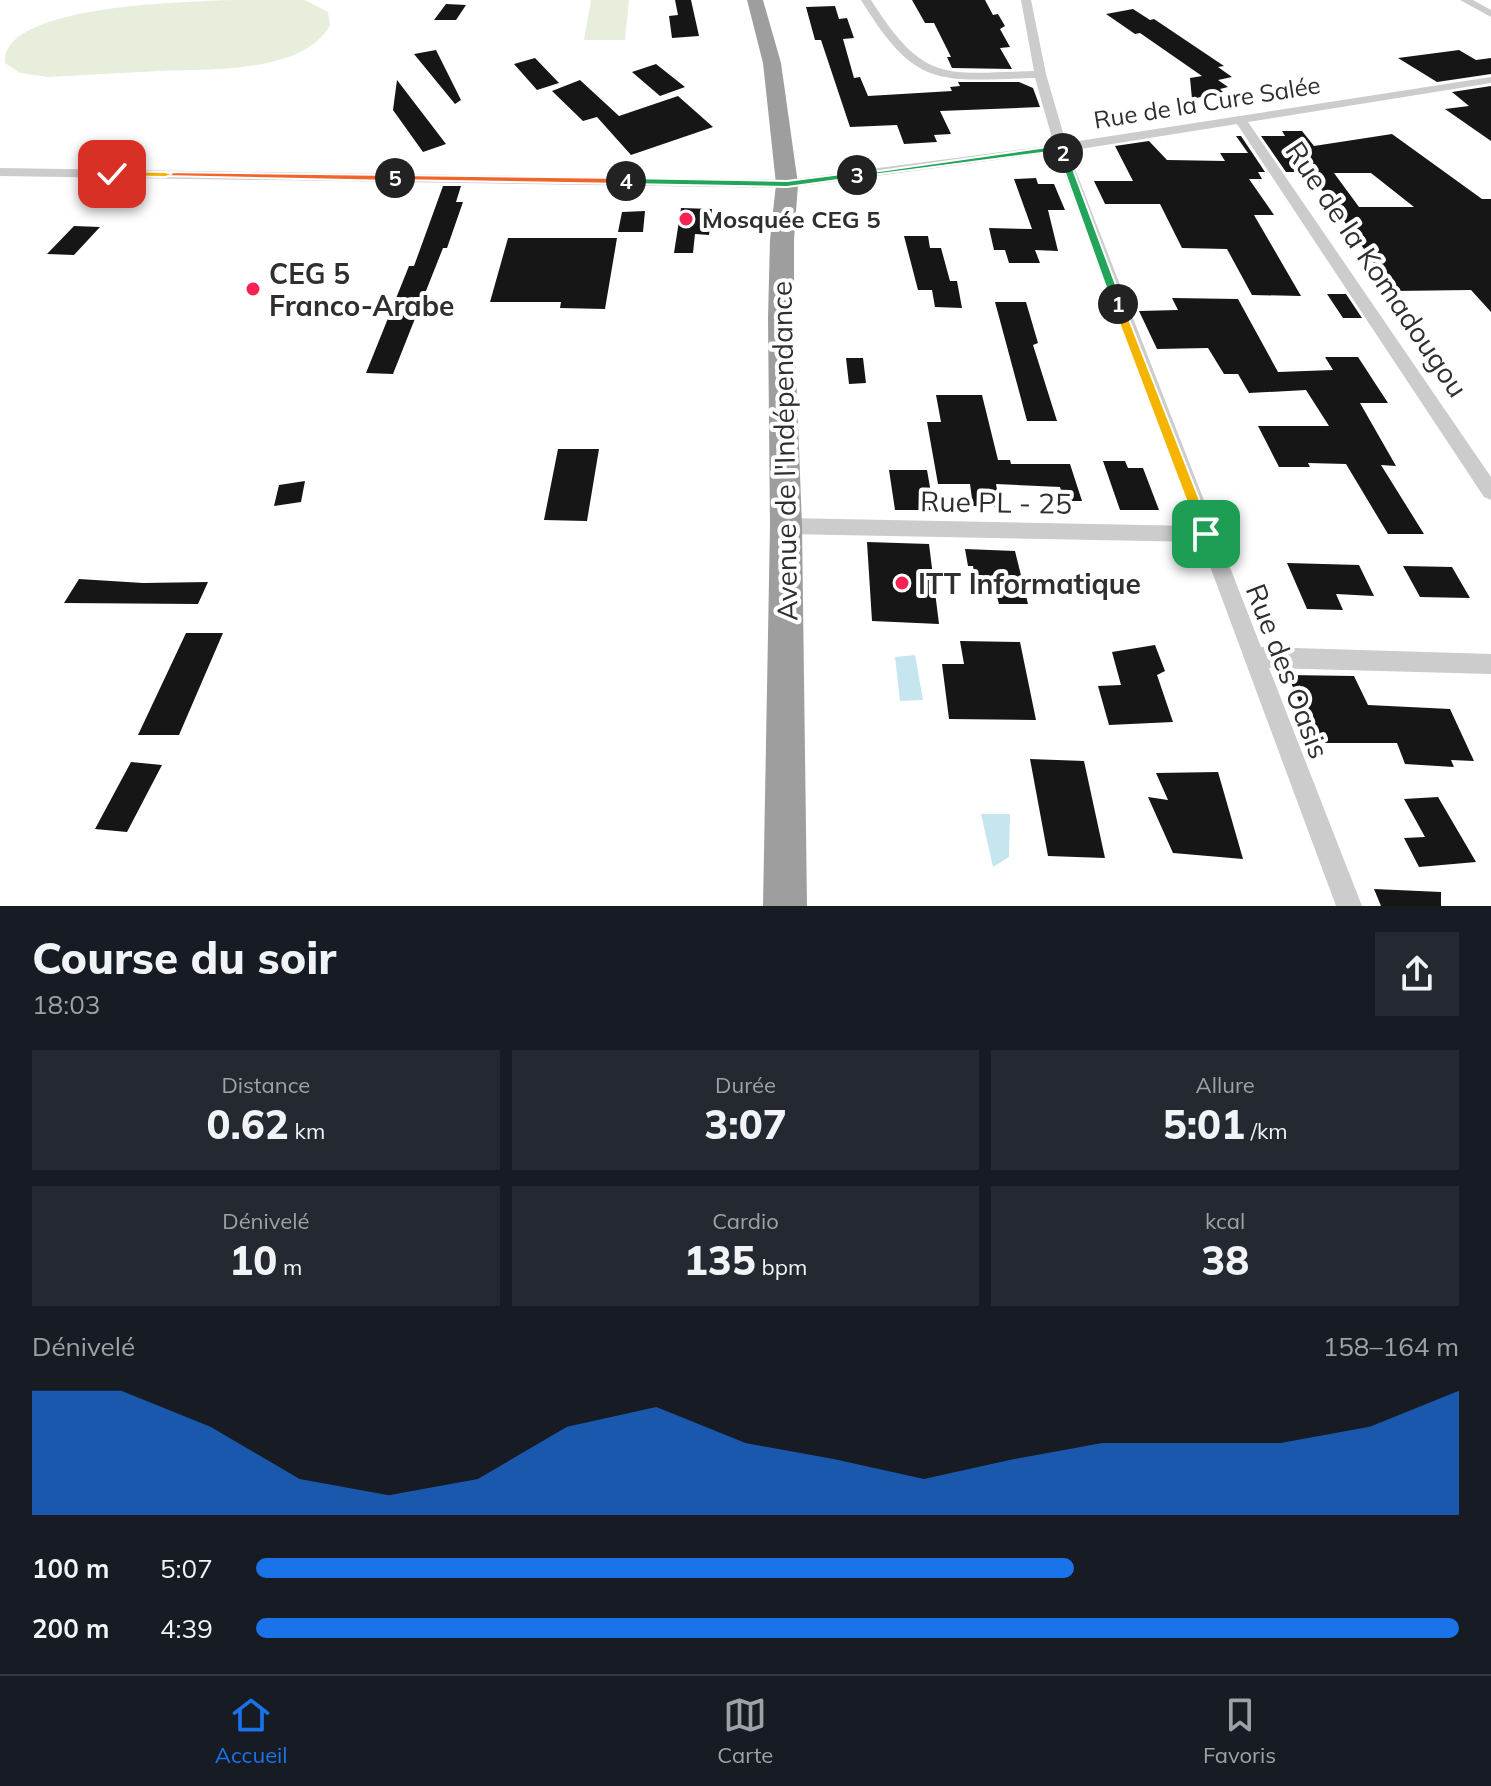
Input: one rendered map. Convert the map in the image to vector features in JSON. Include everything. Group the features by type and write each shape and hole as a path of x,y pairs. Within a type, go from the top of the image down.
{"highway":[{"name":"Avenue de l'Indépendance","path":"755,0 772,63 787,184 781,303 786,526 785,906"}],"street":[{"path":"866,0 907,58 934,74 1040,74"},
{"name":"Rue des Oasis","path":"1026,0 1040,74 1061,148 1349,906"},
{"path":"1465,0 1491,14"},
{"name":"Rue de la Cure Salée","path":"0,172 787,184 1061,148 1491,80"},
{"name":"Rue de la Komadougou","path":"1240,119 1491,492"},
{"name":"Rue PL - 25","path":"786,526 1206,534"},
{"path":"1253,657 1491,664"}],"green space":[{"path":"305,0 328,12 330,25 317,41 299,53 253,66 48,77 20,73 5,63 12,43 33,28 65,17 143,5"},
{"path":"591,0 629,0 625,40 584,40"}],"water":[{"path":"915,655 923,700 900,701 895,657"},
{"path":"981,814 1010,814 1009,857 993,867"}],"building":[{"path":"675,0 691,0 699,36 672,38 669,16 678,15"},
{"path":"912,0 985,0 993,15 998,14 1005,26 1000,29 1010,47 1000,48 1012,69 952,68 947,57 951,57 934,23 925,23"},
{"path":"446,4 466,5 456,20 434,20"},
{"path":"835,6 839,19 847,18 854,38 843,39 854,78 860,77 868,96 952,91 950,87 960,86 958,82 1019,82 1033,88 1040,107 940,111 951,134 934,135 937,142 904,144 897,125 850,127 821,40 815,40 806,7"},
{"path":"1133,9 1150,20 1154,19 1224,66 1218,67 1232,77 1218,80 1228,87 1220,89 1223,92 1192,99 1190,78 1202,76 1140,33 1135,34 1106,14"},
{"path":"436,50 461,100 455,104 414,54"},
{"path":"1459,50 1476,60 1491,58 1491,74 1437,82 1398,58"},
{"path":"535,58 559,83 537,90 514,64"},
{"path":"656,64 685,87 660,96 632,72"},
{"path":"397,80 446,144 423,152 393,110"},
{"path":"580,80 619,116 678,96 713,127 631,155 597,117 583,121 552,91"},
{"path":"1491,86 1491,141 1445,109 1469,106 1452,92"},
{"path":"1282,131 1302,131 1314,146 1392,134 1482,199 1491,199 1491,312 1471,290 1394,291 1309,172 1286,172 1261,136 1285,136","holes":["1334,173 1371,173 1414,207 1359,207"]},
{"path":"1236,136 1241,136 1265,172 1258,172 1262,179 1249,179 1274,215 1254,215 1301,296 1252,295 1227,249 1182,248 1160,204 1105,204 1094,181 1133,181 1115,146 1149,141 1167,160 1225,161 1220,153 1248,153"},
{"path":"1036,178 1038,184 1054,184 1065,210 1048,210 1058,251 1035,250 1040,263 1009,263 1005,250 994,250 989,228 1032,229 1014,179"},
{"path":"443,186 461,186 456,202 463,202 447,248 443,248 393,374 366,373 409,266 414,266"},
{"path":"681,208 712,209 709,235 695,234 693,253 674,253"},
{"path":"645,211 643,232 618,232 622,212"},
{"path":"74,226 100,227 74,255 47,254"},
{"path":"904,236 928,236 930,248 941,248 950,281 957,281 962,308 935,307 932,290 918,290"},
{"path":"508,238 617,238 605,309 560,308 561,302 490,302"},
{"path":"1327,294 1346,294 1362,318 1343,318"},
{"path":"1172,298 1238,299 1278,372 1333,370 1325,357 1358,357 1388,403 1360,403 1396,466 1381,465 1424,534 1388,534 1346,464 1308,463 1310,467 1279,467 1258,426 1329,426 1306,390 1249,393 1238,374 1224,374 1208,348 1157,349 1139,311 1178,310"},
{"path":"995,302 1026,302 1038,343 1033,345 1057,421 1027,421"},
{"path":"846,358 863,358 866,383 849,384"},
{"path":"936,395 982,395 998,460 1010,460 1011,464 1070,464 1082,501 1064,501 1060,487 996,484 1000,507 973,506 970,484 938,484 927,422 941,422"},
{"path":"558,449 599,449 587,521 544,520"},
{"path":"1103,461 1125,461 1128,468 1143,468 1159,510 1120,510"},
{"path":"889,470 927,470 934,510 895,510"},
{"path":"305,481 301,502 274,506 279,485"},
{"name":"ITT Informatique","path":"867,542 929,544 939,624 872,621"},
{"path":"965,549 1015,551 1028,604 999,604 992,578 975,578 973,566 968,566"},
{"path":"1287,563 1359,565 1374,596 1336,594 1343,610 1307,609"},
{"path":"1403,566 1452,567 1470,598 1420,597"},
{"path":"79,579 143,583 208,582 198,604 64,603"},
{"path":"186,633 223,633 179,735 138,735"},
{"path":"960,641 1020,642 1036,720 949,719 942,664 964,664"},
{"path":"1155,645 1165,671 1157,675 1173,722 1109,725 1098,686 1121,685 1112,652"},
{"path":"1288,675 1354,676 1368,705 1450,709 1474,761 1451,760 1454,767 1405,764 1397,743 1316,743"},
{"path":"1030,759 1084,761 1105,858 1048,856"},
{"path":"131,762 162,765 127,832 95,829"},
{"path":"1218,772 1243,859 1173,853 1148,797 1168,800 1156,773"},
{"path":"1438,797 1476,862 1419,867 1404,838 1425,837 1404,799"},
{"path":"1374,889 1441,892 1441,906 1381,906"}],"place":[{"name":"Mosquée CEG 5","path":"686,219"},
{"name":"CEG 5 Franco-Arabe","path":"253,289"},
{"name":"ITT Informatique","path":"902,583"}],"route":[{"path":"112,174 787,184 1061,148 1206,534"}]}
